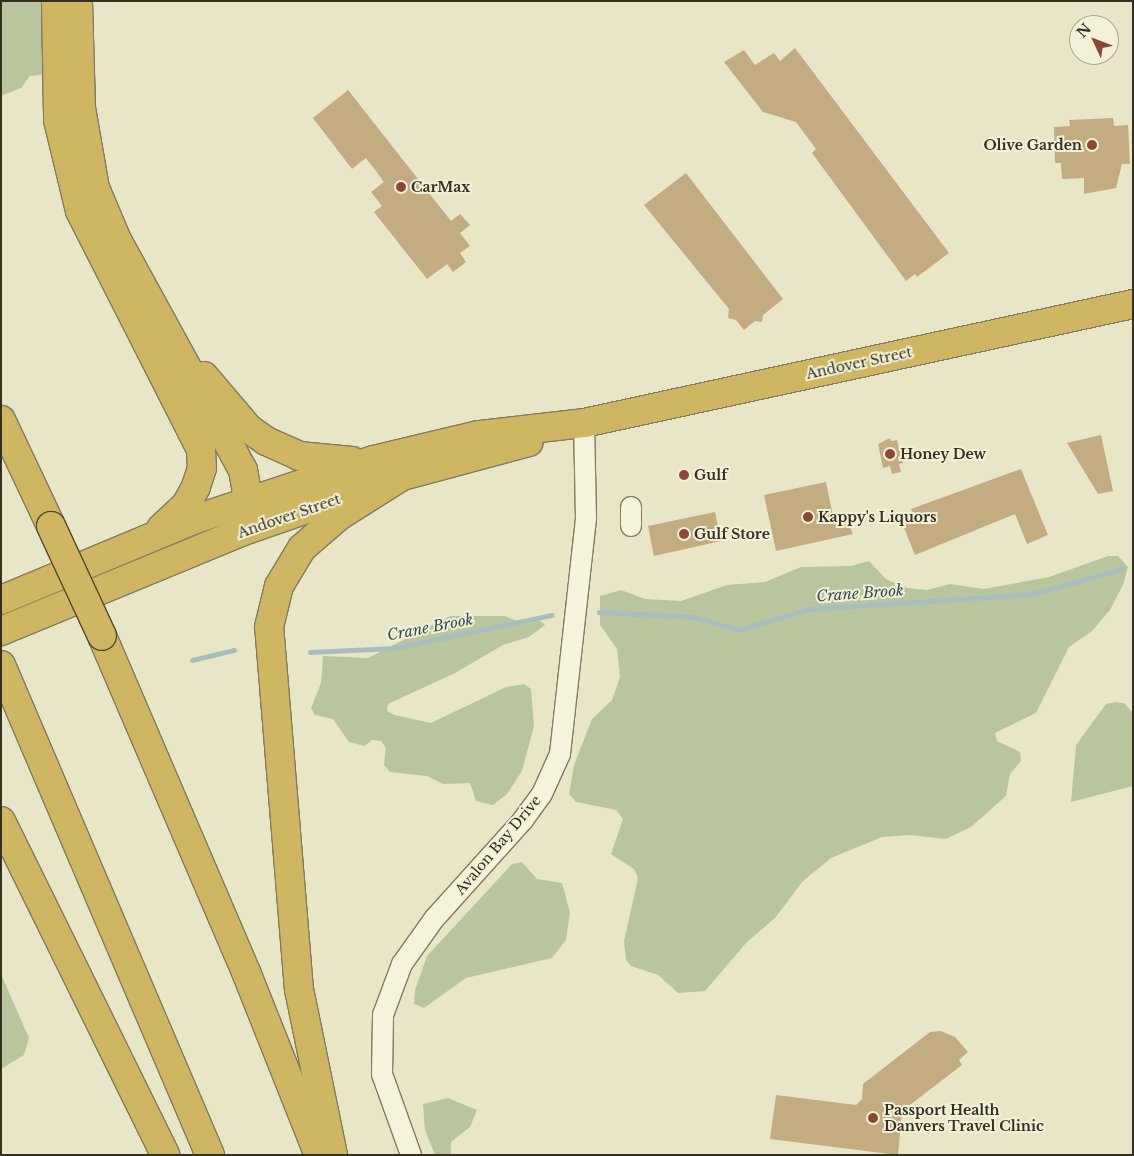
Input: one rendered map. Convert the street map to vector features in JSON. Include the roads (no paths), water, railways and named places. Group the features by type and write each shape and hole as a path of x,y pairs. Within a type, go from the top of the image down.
{"highway":[{"path":"56,1 58,120 77,201 105,266 201,449 202,468 186,505 146,539"},
{"path":"78,1 78,78 88,164 117,240 244,470 245,502 237,516 204,546"},
{"name":"Andover Street","path":"1,600 146,539 245,502 373,460 479,435 584,423 1133,304"},
{"path":"169,332 249,429 266,441 313,458 373,460"},
{"path":"1,420 102,636 239,954 318,1155"},
{"name":"Andover Street","path":"1,631 204,546 402,476 514,448 584,423"},
{"path":"333,1155 299,990 269,627 279,586 302,548 339,516 402,476"},
{"path":"5,672 210,1155"},
{"path":"1,821 166,1155"}],"street":[{"name":"Avalon Bay Drive","path":"411,1155 382,1074 383,1015 402,964 434,919 523,820 542,794 560,754 586,518 584,423"}],"waterway":[{"name":"Crane Brook","path":"599,612 695,617 739,630 809,609 1032,594 1123,569"},
{"name":"Crane Brook","path":"310,652 395,648 552,615"},
{"name":"Crane Brook","path":"192,660 234,650"}],"place":[{"name":"Olive Garden","path":"1092,145"},
{"name":"CarMax","path":"401,187"},
{"name":"Honey Dew","path":"890,454"},
{"name":"Gulf","path":"684,475"},
{"name":"Kappy's Liquors","path":"808,517"},
{"name":"Gulf Store","path":"684,534"},
{"name":"Passport Health Danvers Travel Clinic","path":"873,1118"}]}
